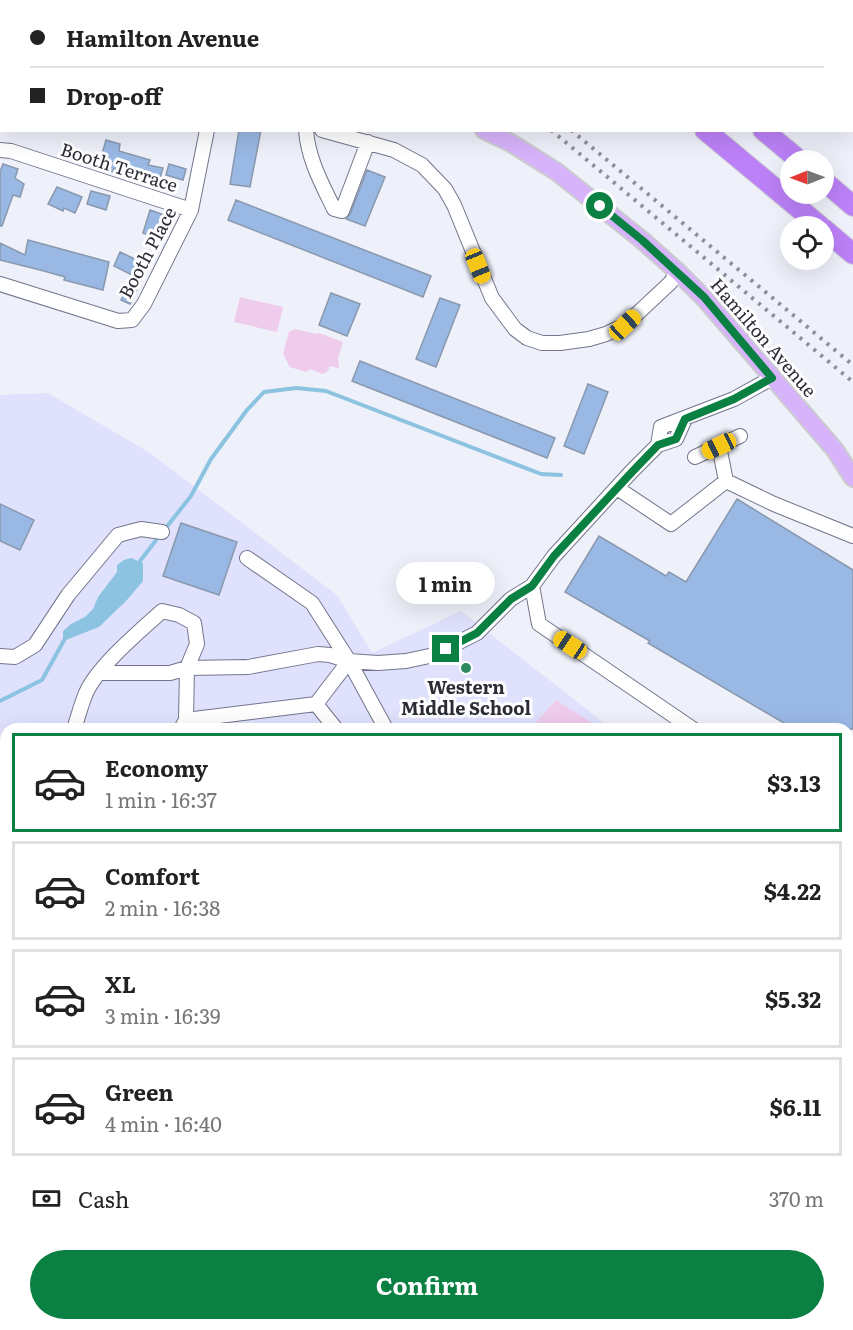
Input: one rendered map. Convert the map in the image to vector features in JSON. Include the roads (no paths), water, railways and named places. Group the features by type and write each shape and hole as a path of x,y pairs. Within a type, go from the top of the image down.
{"highway":[{"path":"707,132 808,216"},
{"path":"765,132 787,150"},
{"path":"834,190 853,206"},
{"path":"834,238 853,254"}],"main road":[{"name":"Hamilton Avenue","path":"488,132 511,143 557,172 678,272 704,297 835,450 853,478"},
{"name":"Hamilton Avenue","path":"835,450 853,461"}],"street":[{"name":"Booth Place","path":"0,284 118,321 132,320 144,304 191,210 207,132"},
{"path":"306,132 309,155 318,177 334,209 342,211 368,142"},
{"path":"327,132 393,150 422,165 445,189 454,205 492,297 515,329 527,339 542,343 569,342 606,334 625,325 670,283 678,272"},
{"name":"Booth Terrace","path":"0,150 11,151 191,210"},
{"path":"100,673 170,673 187,668 248,667 318,654 349,661 378,663 434,655 477,633 511,599 532,586 554,556 658,445 676,439 685,419 734,399 772,378"},
{"path":"695,457 740,436"},
{"path":"719,446 726,480"},
{"path":"617,488 670,524 726,480"},
{"path":"726,480 774,504 853,536"},
{"path":"0,656 15,657 35,645 68,595 118,535 141,529 162,532"},
{"path":"247,558 312,603 349,661 383,723"},
{"path":"532,586 539,624 684,723"},
{"path":"76,723 86,692 100,673 123,646 162,611 179,615 194,623 197,644 187,668 184,723"},
{"path":"197,723 316,704 349,661"},
{"path":"316,704 331,723"}],"waterway":[{"path":"165,529 191,496 211,459 247,410 264,392 296,388 326,391 541,474 561,475"},
{"path":"137,565 160,535"},
{"path":"0,701 42,680 67,635"}],"railway":[{"path":"553,132 853,382"},
{"path":"573,132 853,365"}],"place":[{"name":"Western Middle School","path":"466,668"}]}
